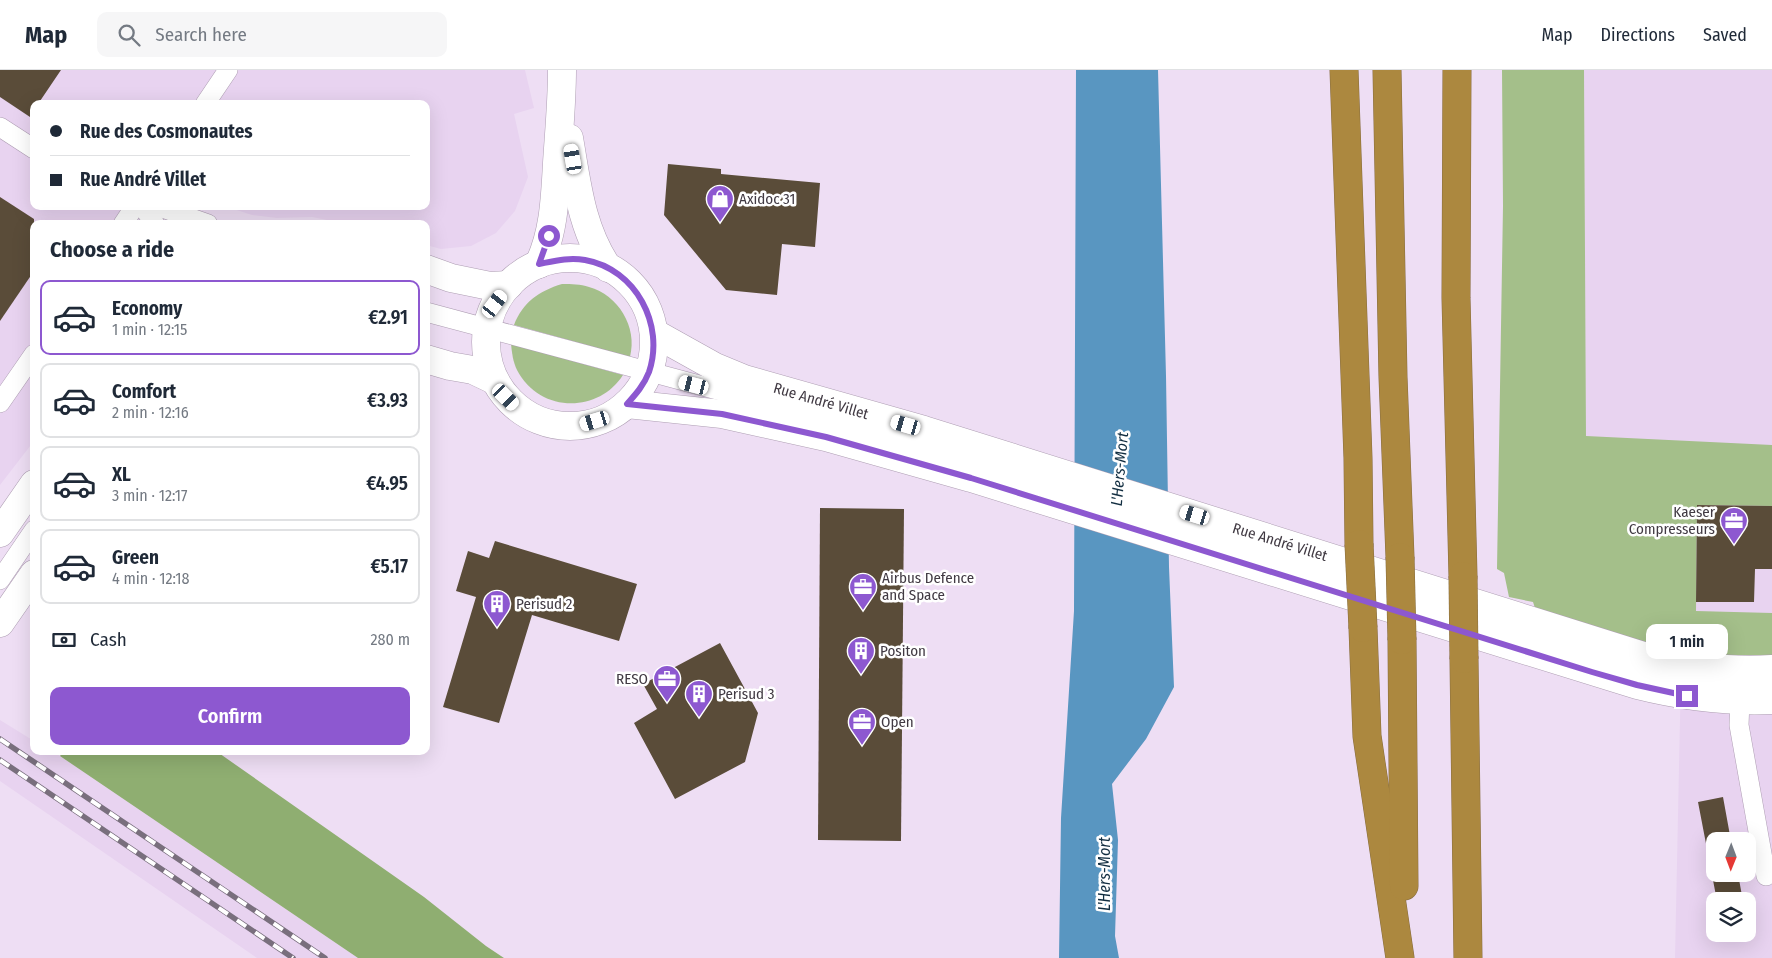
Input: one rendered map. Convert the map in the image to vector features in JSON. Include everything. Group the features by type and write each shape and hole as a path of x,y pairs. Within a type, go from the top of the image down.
{"highway":[{"path":"1344,70 1367,736 1402,958"},
{"path":"1387,70 1393,376 1402,640 1402,958"},
{"path":"1457,70 1456,298 1463,576 1468,958"}],"main road":[{"path":"539,264 545,252 553,220 562,100 562,70"},
{"path":"562,100 584,218 596,251 608,268"},
{"path":"562,259 586,260 608,268 625,279 639,294 649,313 654,333 653,353 648,373 640,390 627,404 607,418 591,423 583,425 558,425 534,418 513,404 494,380 486,354 487,327 495,304 509,285 539,264 562,259"},
{"path":"430,270 451,278 490,286 509,285"},
{"name":"Rue André Villet","path":"654,333 708,364 744,379 924,430 991,468"},
{"path":"430,360 473,370 494,380"},
{"name":"Rue André Villet","path":"627,404 703,411 764,422 826,437 991,468 1500,627 1682,665 1772,669"},
{"path":"0,533 30,490"},
{"path":"0,623 30,580"},
{"name":"Rue André Villet","path":"1500,627 1577,667 1671,693 1740,701 1772,700"}],"lane":[{"path":"208,100 228,70"},
{"path":"0,127 30,146"},
{"path":"168,210 197,220"},
{"path":"430,313 487,327"},
{"name":"Rue André Villet","path":"487,327 648,373 740,396 991,468"},
{"path":"0,403 30,360"},
{"path":"0,580 30,536"},
{"path":"1500,627 1638,670 1702,682 1772,684"},
{"path":"1740,701 1739,725 1766,876"}],"shaded area":[{"path":"0,70 525,70 534,108 514,114 528,177 515,211 496,233 471,246 441,249 430,246 430,220 277,218 252,215 236,210 430,210 430,100 30,100 30,210 162,210 156,220 30,220 30,446 0,485"},
{"path":"1584,70 1772,70 1772,958 1675,958 1682,625 1586,436"},
{"path":"0,720 30,739 30,755 60,756 358,958 257,958 0,781"}],"green space":[{"path":"1502,70 1584,70 1586,436 1772,445 1772,506 1697,505 1696,611 1772,613 1772,655 1713,656 1671,652 1536,611 1533,602 1509,597 1504,573 1497,569 1503,206"},
{"path":"562,284 589,287 609,297 617,305 628,324 631,335 630,357 514,325 522,310 533,298 546,290"},
{"path":"511,344 623,375 612,388 599,397 584,402 554,401 539,394 527,384 517,370"},
{"path":"222,755 424,897 504,958 358,958 60,756"}],"water":[{"name":"L'Hers-Mort","path":"1076,70 1158,70 1169,567 1174,687 1146,739 1112,784 1118,840 1115,936 1119,958 1059,958 1061,818 1074,611"}],"building":[{"path":"0,70 61,70 41,100 30,100 30,117 0,97"},
{"path":"668,164 721,169 721,174 820,183 815,247 782,244 777,295 726,290 664,215"},
{"path":"0,197 34,220 30,220 30,277 0,321"},
{"path":"1697,505 1772,506 1772,569 1755,569 1754,602 1696,602"},
{"name":"Positon","path":"820,508 904,509 901,841 818,840"},
{"name":"Perisud 2","path":"495,541 637,584 619,641 532,615 499,723 443,707 476,597 456,591 468,551 489,558"},
{"name":"Perisud 3","path":"720,643 758,713 745,762 675,799 634,723 657,709 643,684"},
{"path":"1723,797 1729,832 1706,832 1706,844 1698,802"},
{"path":"1713,882 1739,882 1741,892 1715,892"}],"railway":[{"path":"0,739 325,958"},
{"path":"0,760 293,958"}],"place":[{"name":"Axidoc 31","path":"720,223"},
{"name":"Kaeser Compresseurs","path":"1734,545"},
{"name":"Airbus Defence and Space","path":"863,611"},
{"name":"Perisud 2","path":"497,628"},
{"name":"Positon","path":"861,675"},
{"name":"RESO","path":"667,703"},
{"name":"Perisud 3","path":"699,718"},
{"name":"Open","path":"862,746"}],"route":[{"path":"549,236 545,252 539,264 562,259 586,260 608,268 625,279 639,294 649,313 654,333 653,353 648,373 640,390 627,404 722,414 826,437 971,478 1592,672 1637,685 1687,696"}]}
